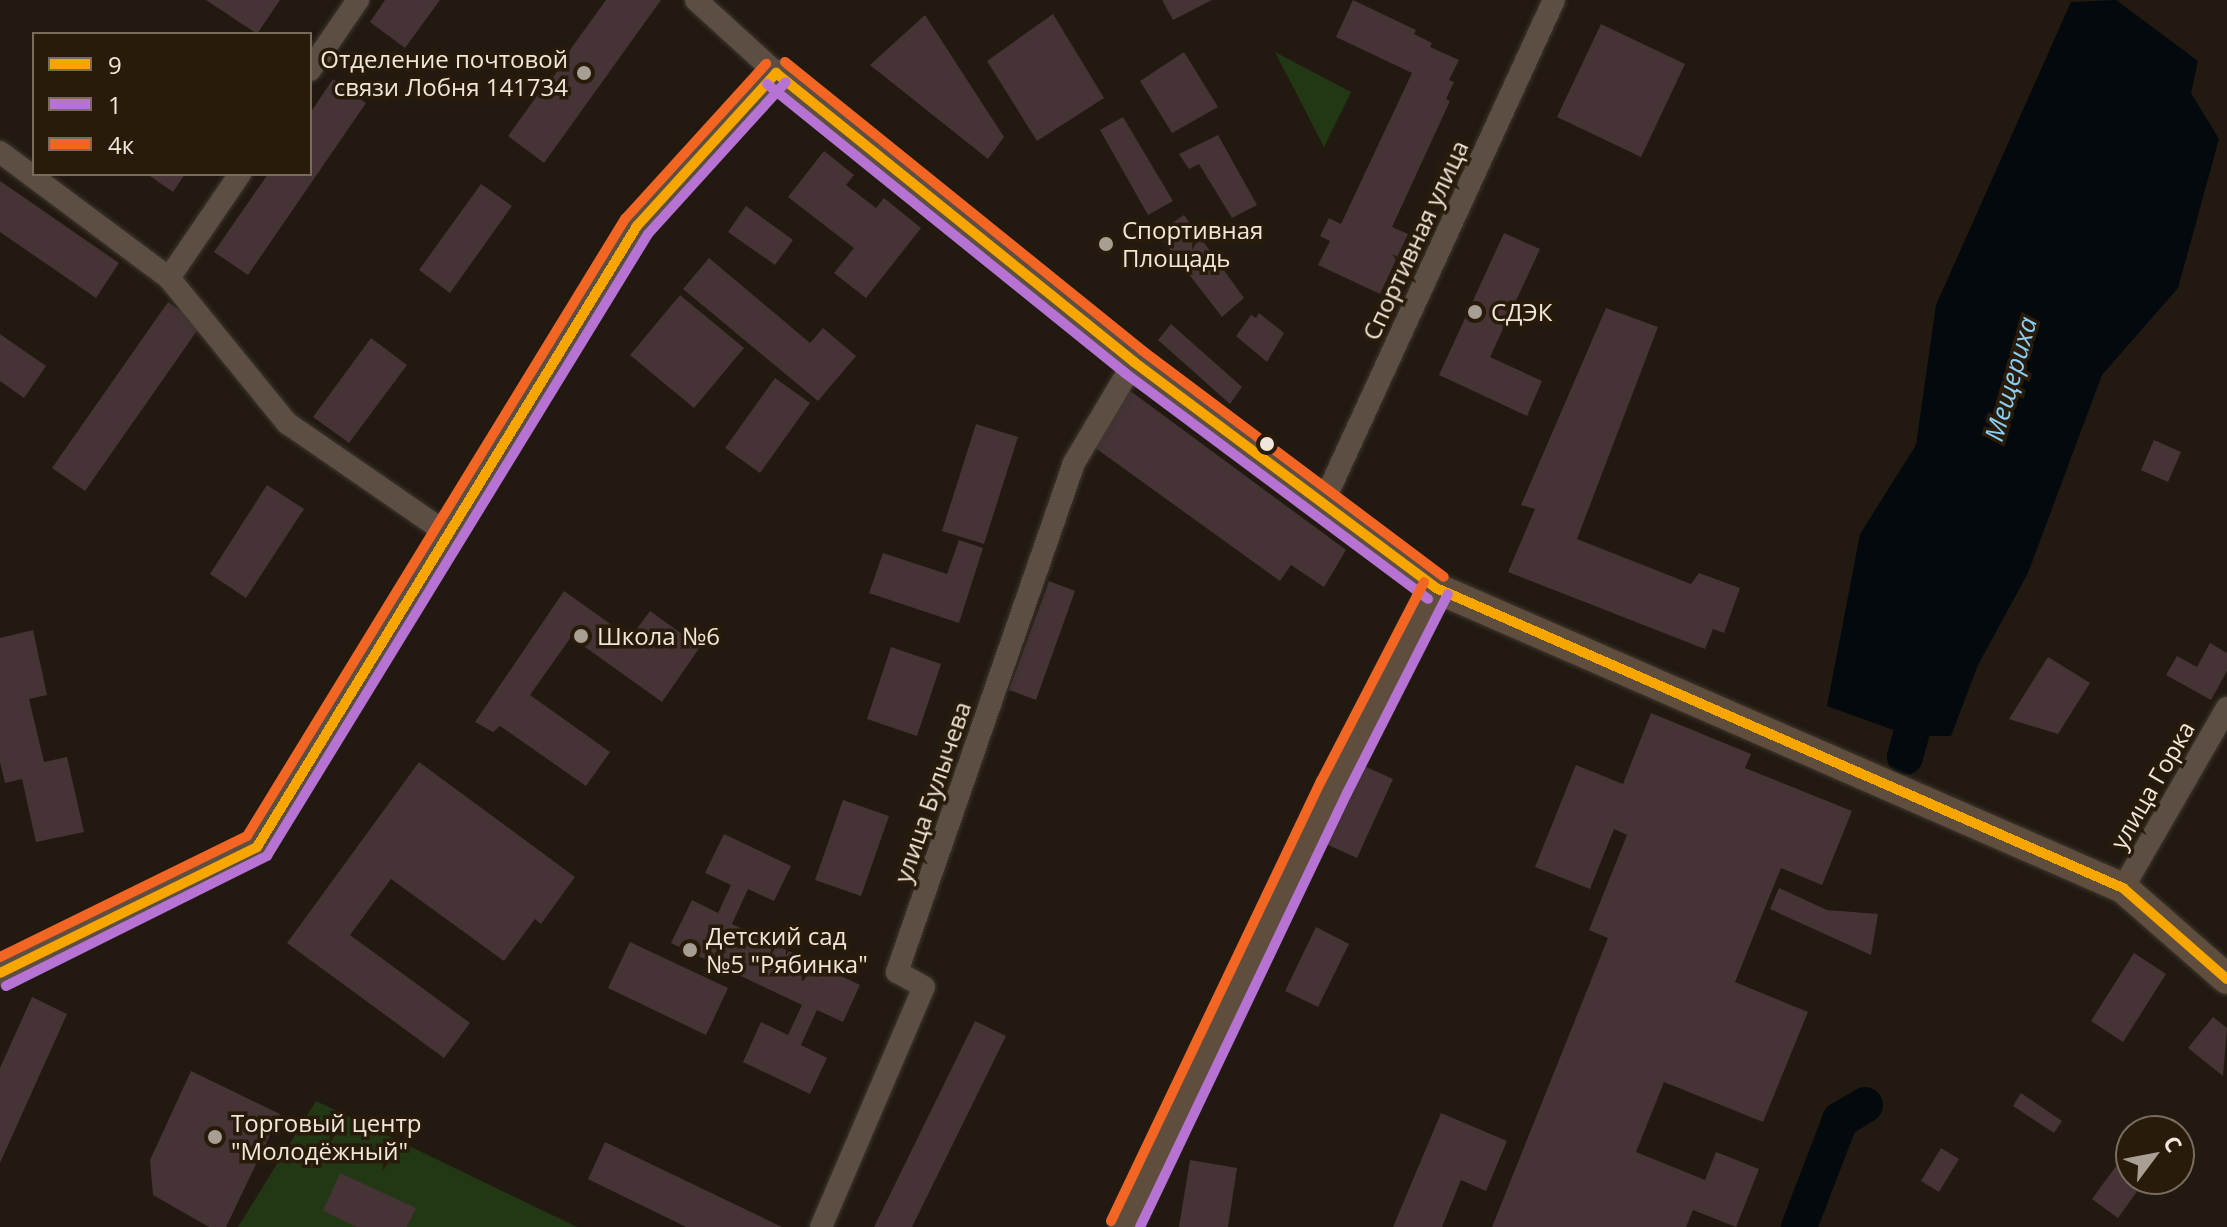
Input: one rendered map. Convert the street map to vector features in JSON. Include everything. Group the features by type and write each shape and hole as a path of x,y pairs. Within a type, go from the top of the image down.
{"main road":[{"path":"1124,1227 1341,773 1436,588 2123,888 2227,979"}],"street":[{"path":"312,67 358,0"},
{"path":"696,0 776,73 1134,362 1324,501 1436,588"},
{"name":"Спортивная улица","path":"1324,501 1554,0"},
{"path":"0,973 257,847 637,226 776,73"},
{"path":"0,152 32,176"},
{"path":"32,176 169,278 287,423 448,534"},
{"path":"169,278 239,176"},
{"name":"улица Булычева","path":"821,1227 924,987 897,972 1074,463 1134,362"},
{"name":"улица Горка","path":"2123,888 2227,708"}],"green space":[{"path":"1275,52 1351,92 1324,147"},
{"path":"316,1101 577,1227 238,1227"}],"water":[{"path":"2116,0 2198,61 2191,93 2219,139 2178,288 2102,375 2028,573 1978,665 1951,736 1910,736 1827,706 1860,534 1916,445 1936,305 2071,2"}],"building":[{"path":"206,0 280,0 258,32"},
{"path":"385,0 440,0 405,48 370,22"},
{"path":"606,0 661,0 544,163 508,136"},
{"path":"1162,0 1212,0 1173,20"},
{"path":"1353,0 1416,30 1414,34 1432,43 1430,47 1459,60 1449,80 1454,82 1446,99 1450,101 1392,227 1408,234 1380,294 1318,265 1330,241 1320,236 1329,218 1341,224 1412,73 1336,37"},
{"path":"1053,14 1104,98 1037,141 987,61"},
{"path":"925,15 1004,137 988,159 870,65"},
{"path":"1601,24 1685,64 1641,157 1557,117"},
{"path":"1184,52 1218,107 1172,133 1140,81"},
{"path":"333,79 366,103 248,275 214,252 267,176 312,176 312,110"},
{"path":"1123,117 1173,201 1148,215 1100,130"},
{"path":"1218,135 1257,205 1232,218 1199,164 1189,169 1179,154"},
{"path":"824,151 854,175 846,185 876,208 884,198 921,228 866,298 834,273 854,248 788,197"},
{"path":"150,176 184,176 173,192"},
{"path":"0,181 119,263 96,298 0,232"},
{"path":"481,184 512,206 450,293 419,270"},
{"path":"746,206 793,240 775,265 728,232"},
{"path":"1184,215 1244,298 1222,317 1157,233"},
{"path":"1504,233 1540,249 1490,357 1542,381 1527,416 1439,375"},
{"path":"709,258 810,343 823,328 856,356 818,401 683,289"},
{"path":"680,295 744,348 694,408 630,355"},
{"path":"168,302 201,325 85,491 52,468"},
{"path":"1606,308 1658,327 1577,539 1691,584 1699,573 1740,588 1724,633 1713,629 1705,649 1508,572 1535,509 1521,505"},
{"path":"1259,313 1284,333 1267,362 1236,336 1251,315 1256,318"},
{"path":"1171,324 1242,387 1230,404 1158,340"},
{"path":"0,334 46,366 24,398 0,381"},
{"path":"371,338 407,365 349,443 313,417"},
{"path":"775,378 810,403 760,473 725,448"},
{"path":"1129,390 1346,550 1324,587 1291,565 1280,581 1094,447"},
{"path":"976,424 1018,437 984,544 942,531"},
{"path":"2154,440 2181,452 2168,482 2141,470"},
{"path":"267,485 304,509 246,598 210,574"},
{"path":"959,540 983,548 959,623 869,593 883,553 947,574"},
{"path":"1049,581 1075,591 1036,700 1009,690"},
{"path":"564,591 630,638 650,611 700,647 662,702 571,637 530,695 610,752 586,786 500,726 493,732 475,722"},
{"path":"33,630 47,695 29,699 44,762 67,757 84,832 36,842 22,779 5,783 0,762 0,638"},
{"path":"2210,643 2227,653 2227,671 2211,700 2166,675 2177,656 2197,667"},
{"path":"891,647 941,664 917,736 867,719"},
{"path":"2048,657 2090,683 2058,734 2009,719"},
{"path":"1651,713 1751,754 1745,768 1852,811 1822,885 1781,868 1735,982 1808,1012 1763,1122 1664,1082 1636,1152 1705,1180 1716,1152 1759,1169 1736,1227 1693,1210 1686,1227 1492,1227 1608,938 1589,930 1627,835 1614,829 1590,889 1535,867 1576,765 1623,784"},
{"path":"419,762 575,877 541,924 535,919 504,961 391,879 350,935 470,1023 444,1058 287,943"},
{"path":"1362,765 1393,779 1357,858 1326,844"},
{"path":"843,800 889,816 861,896 815,880"},
{"path":"724,834 791,866 774,901 748,889 732,924 860,985 843,1022 817,1010 801,1045 827,1058 810,1094 743,1062 761,1022 788,1035 802,1005 671,943 692,900 718,913 731,885 705,873"},
{"path":"1779,888 1827,910 1878,914 1871,955 1770,909"},
{"path":"1316,927 1349,944 1318,1007 1285,991"},
{"path":"630,942 728,988 706,1035 608,988"},
{"path":"2134,953 2166,974 2123,1042 2091,1021"},
{"path":"32,997 67,1014 0,1163 0,1068"},
{"path":"2213,1017 2227,1028 2223,1076 2188,1048"},
{"path":"975,1021 1006,1036 912,1227 874,1227"},
{"name":"Торговый центр \"Молодёжный\"","path":"191,1071 280,1114 226,1227 209,1227 153,1195 150,1160"},
{"path":"2021,1093 2062,1121 2054,1133 2013,1106"},
{"path":"1441,1113 1507,1141 1486,1191 1461,1180 1442,1227 1393,1227"},
{"path":"605,1142 782,1227 686,1227 588,1179"},
{"path":"1941,1148 1959,1159 1939,1192 1921,1181"},
{"path":"1190,1160 1237,1168 1228,1227 1179,1227"},
{"path":"2115,1168 2115,1195 2135,1195 2118,1218 2092,1199"},
{"path":"340,1173 416,1208 407,1227 357,1227 323,1211"}],"waterway":[{"name":"Мещериха","path":"1905,757 1924,687"},
{"name":"Мещериха","path":"1799,1227 1840,1120 1865,1105"}],"transit line":[{"name":"4к","path":"785,62 1143,351 1444,577"},
{"name":"4к","path":"0,957 247,836 625,219 766,64"},
{"name":"9","path":"776,73 1134,362 1436,588 2123,888 2227,979"},
{"name":"9","path":"0,973 257,847 637,226 776,73"},
{"name":"1","path":"6,986 267,856 648,234 786,82"},
{"name":"1","path":"767,84 1125,373 1428,599"},
{"name":"4к","path":"1111,1221 1321,781 1424,582"},
{"name":"1","path":"1140,1227 1347,793 1448,594"}],"place":[{"name":"Отделение почтовой связи Лобня 141734","path":"584,73"},
{"name":"Спортивная Площадь","path":"1106,244"},
{"name":"СДЭК","path":"1475,312"},
{"name":"Школа №6","path":"581,636"},
{"name":"Детский сад №5 \"Рябинка\"","path":"690,950"},
{"name":"Торговый центр \"Молодёжный\"","path":"215,1137"}]}
